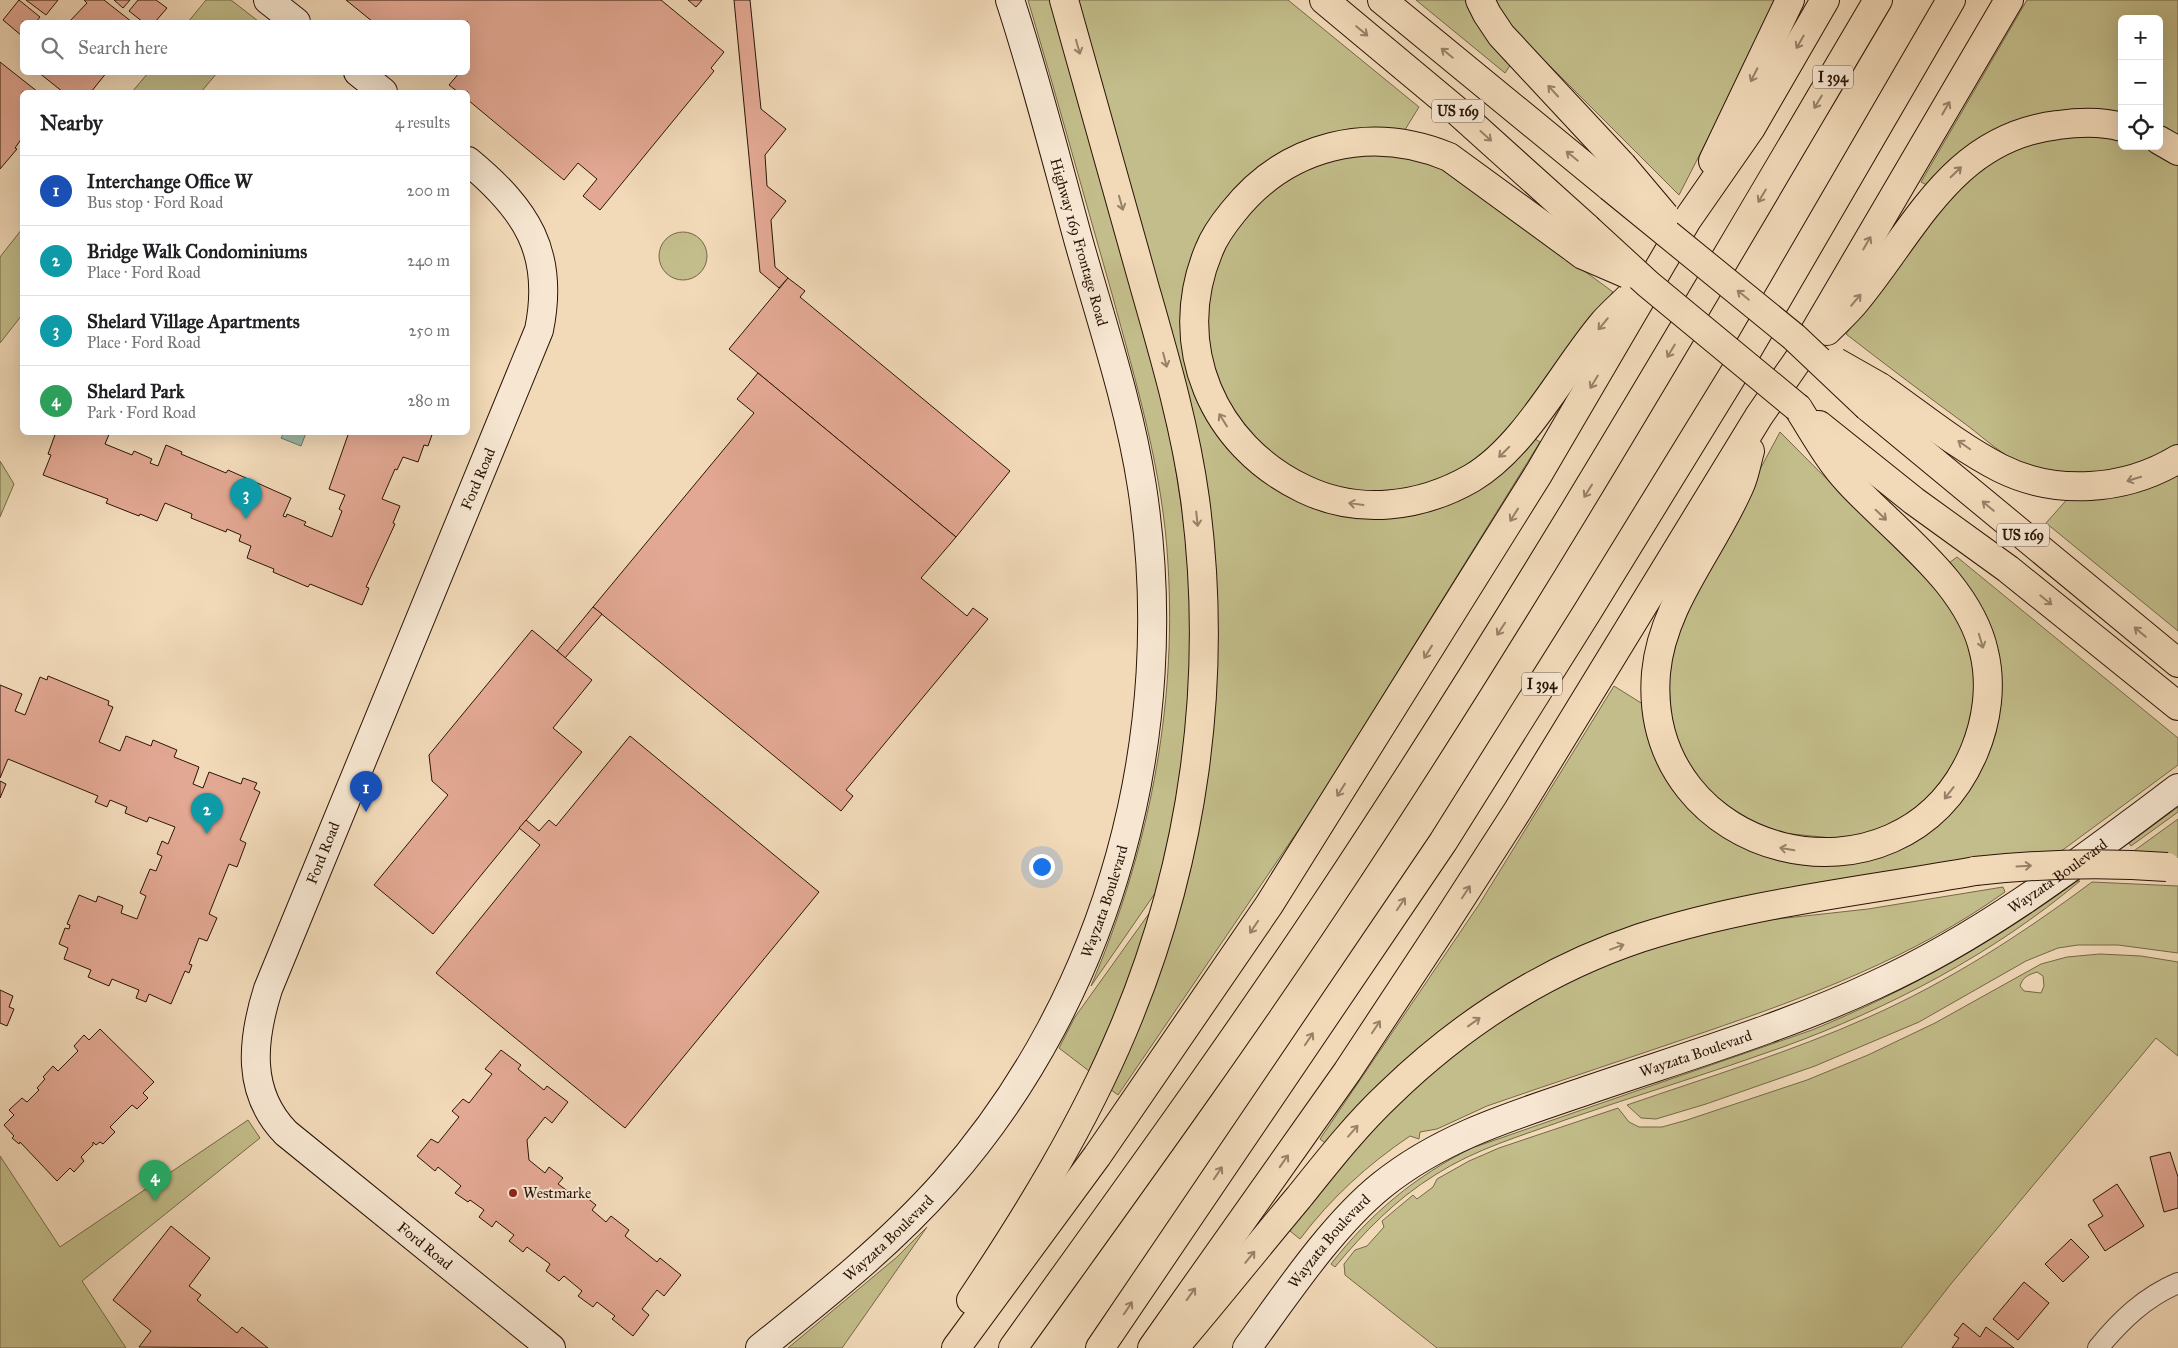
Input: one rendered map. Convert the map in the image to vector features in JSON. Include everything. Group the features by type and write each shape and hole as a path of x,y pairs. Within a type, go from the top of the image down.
{"highway":[{"path":"939,1348 1023,1218 1103,1073 1123,1029 1160,931 1191,799 1199,742 1204,680 1203,588 1195,497 1159,337 1064,0"},
{"name":"US 169","path":"1324,0 1456,110 1581,238"},
{"name":"US 169","path":"1382,0 1616,176 1702,262 1796,349 1868,406 2178,663"},
{"path":"1480,0 1501,35 1616,176"},
{"path":"1687,220 1733,116 1790,0"},
{"path":"956,1348 1097,1156 1269,905 1534,482 1687,220 1751,128 1825,0"},
{"name":"I 394","path":"1013,1348 1241,1027 1335,889 1590,487 1878,0"},
{"name":"I 394","path":"1100,1348 1448,833 1730,378 1952,0"},
{"path":"1152,1348 1336,1088 1444,925 1528,793 1759,416 1796,349 2009,0"},
{"path":"1796,349 1856,302 1922,211 1946,182 1971,159 2006,138 2028,129 2074,123 2098,123 2118,126"},
{"path":"1655,274 1604,322 1507,450 1474,477 1435,495 1414,501 1372,506 1334,501 1293,484 1259,462 1231,433 1208,393 1200,367 1193,318 1196,294 1209,249 1228,218 1256,187 1278,170 1324,149 1364,140 1403,143 1428,148 1449,156 1581,238 1583,255 1655,274 1798,408 1840,455 1847,480 1916,548 1969,611 1984,650 1988,671 1988,693 1980,738 1970,762 1942,802 1927,816 1892,838 1873,845 1850,850 1806,852 1780,848 1757,840 1721,819 1689,786 1673,764 1658,719 1655,691 1656,670 1669,619 1741,483 1759,416"},
{"path":"2163,142 2178,151"},
{"path":"1796,349 1880,387 1979,456 2001,468 2043,482 2082,486 2126,482 2146,476 2178,459"},
{"name":"US 169","path":"1840,455 2008,569 2178,706"},
{"path":"1174,1348 1334,1154 1388,1094 1446,1042 1513,997 1593,956 1669,929 1751,910 1975,871 2069,863 2121,863 2173,868"}],"street":[{"path":"268,0 293,20"},
{"name":"Highway 169 Frontage Road","path":"1010,0 1120,387 1142,485"},
{"path":"362,75 380,90"},
{"name":"Ford Road","path":"470,163 512,202 524,219 534,239 543,275 544,289 539,330 268,989 259,1017 254,1055 262,1096 273,1119 286,1133 551,1348"},
{"name":"Wayzata Boulevard","path":"760,1348 881,1247 947,1180 979,1141 1034,1059 1070,993 1113,882 1132,813 1146,731 1152,666 1153,626 1150,562 1142,485"},
{"name":"Wayzata Boulevard","path":"1247,1348 1358,1206 1387,1181 1427,1153 1486,1125 1769,1028 1884,981 1949,948 2003,914 2178,788"},
{"path":"2098,1348 2127,1316 2147,1300 2178,1283"}],"shaded area":[{"path":"206,0 231,0 257,20 190,20"},
{"path":"1028,0 1050,0 1147,340 1170,431 1188,551 1191,652 1188,713 1175,809 1158,889 1091,986 1128,884 1143,832 1154,780 1163,726 1168,673 1170,619 1168,564 1161,495 1139,394"},
{"path":"1075,0 1288,0 1419,107 1403,133 1264,167 1184,325 1283,492 1309,507 1337,515 1366,518 1396,516 1532,437 1540,442 1312,810 1118,1095 1106,1086 1139,1014 1213,592"},
{"path":"1416,0 1469,0 1511,64 1505,73"},
{"path":"1493,0 1779,0 1679,195 1510,26"},
{"path":"2027,0 2178,0 2178,137 2163,129 2163,15 2118,15 2118,114 2075,111 2029,118 1929,186 1921,182"},
{"path":"146,75 215,75 203,90 134,90"},
{"path":"2054,134 2118,136 2118,150 2159,150 2178,161 2178,445 2142,463 2123,469 2103,472 2063,473 2043,470 2024,464 2009,457 1995,447 1846,334 1947,197 1986,161"},
{"path":"1398,153 1439,167 1456,177 1613,292 1513,427 1489,453 1436,485 1418,490 1354,493 1298,476 1244,432 1213,375 1205,314 1215,264 1234,226 1285,177 1343,155"},
{"path":"20,232 20,318 0,343 0,257"},
{"path":"683,232 692,234 700,239 705,247 707,256 705,265 700,273 692,278 683,280 674,278 666,273 661,265 659,256 661,247 666,239 674,234"},
{"path":"1780,432 1949,602 1958,613 1973,653 1977,692 1967,742 1937,792 1903,820 1852,840 1761,831 1699,783 1673,735 1667,661 1691,598"},
{"path":"283,435 305,435 301,446 281,438"},
{"path":"0,461 14,484 0,517"},
{"path":"2178,470 2178,631 2046,523 2071,495"},
{"path":"1957,557 2178,738 2178,765 2060,852 1603,942 1328,1145 1320,1139 1480,903 1614,686 1646,706 1737,842 1776,858 1896,848 1994,723 1949,563"},
{"path":"2178,807 2178,812 2131,846 2129,843"},
{"path":"2178,819 2178,858 2131,853"},
{"path":"2077,881 2080,881 2047,907 1976,955 1901,997 1862,1015 1783,1047 1498,1144 1450,1166 1421,1184 1394,1205 1357,1241 1335,1267 1331,1264 1361,1229 1395,1198 1431,1171 1472,1148 1812,1030 1847,1015 1916,982 1982,945"},
{"path":"2092,882 2178,886 2178,953 2118,945 2078,945 2058,948 2026,961 1919,1022 1815,1066 1706,1104 1656,1119 1641,1118 1627,1105 1810,1042 1899,1003 1985,956"},
{"path":"2003,887 2005,892 1934,936 1860,973 1822,989 1744,1018 1487,1106 1437,1129 1420,1132 1419,1139 1410,1136 1350,1183 1300,1239 1285,1227 1376,1118 1494,1018 1631,952 1750,922 1868,909"},
{"path":"1153,908 1132,974 1089,1071 1059,1048 1075,1017"},
{"path":"2100,954 2141,956 2178,962 2178,1056 2156,1038 1950,1285 1901,1348 1437,1348 1345,1275 1344,1264 1355,1250 1367,1246 1384,1227 1382,1221 1413,1195 1417,1199 1433,1187 1437,1179 1469,1161 1499,1148 1618,1108 1629,1122 1639,1127 1662,1127 1807,1080 1868,1055 1935,1023 2041,964 2067,957","holes":["2037,972 2043,976 2044,986 2041,993 2024,991 2020,986 2024,978 2031,974"]},
{"path":"248,1120 260,1138 82,1281 126,1348 0,1348 0,1156 60,1247"},
{"path":"927,1227 842,1348 788,1348 897,1257"}],"building":[{"path":"19,0 40,17 38,20 20,20 20,34 3,20"},
{"path":"26,0 58,0 46,15"},
{"path":"84,0 104,0 129,20 71,20 87,3"},
{"path":"114,0 130,0 123,8"},
{"path":"138,0 156,0 167,8 157,20 140,20 129,11"},
{"path":"346,0 661,0 724,52 711,68 714,71 600,210 583,196 597,179 578,163 564,180 470,102 470,90 455,90 449,85 457,75 470,75 470,20 371,20"},
{"path":"688,0 702,0 696,7"},
{"path":"734,0 750,0 761,109 786,129 765,155 767,186 786,201 771,220 775,267 788,278 779,288 760,272"},
{"path":"0,62 35,90 20,90 20,141 15,148 17,149 0,169"},
{"path":"42,75 105,75 93,90 60,90"},
{"path":"788,278 805,291 800,297 1010,471 956,537 729,349"},
{"path":"758,373 956,537 921,578 967,616 973,608 988,619 846,790 853,796 841,811 593,607 754,413 737,399"},
{"path":"55,435 109,435 105,444 132,455 134,451 152,459 150,463 158,466 166,445 182,452 181,454 226,473 228,470 291,498 283,516 286,517 287,514 306,522 304,525 332,537 342,511 339,509 345,495 329,489 348,435 432,435 428,446 424,445 418,462 403,457 397,470 395,469 382,499 400,506 393,523 395,524 366,587 369,588 362,605 310,584 308,587 273,572 274,569 247,558 251,546 239,541 241,535 227,529 226,532 191,518 192,514 165,503 157,521 106,503 108,499 43,475 51,455 48,454"},
{"path":"593,607 602,614 565,658 557,651"},
{"path":"532,630 592,680 553,728 582,752 433,934 374,885 448,795 432,781 429,755"},
{"path":"48,676 109,701 108,705 113,707 99,742 120,751 126,736 151,746 153,740 177,750 174,757 199,767 193,784 203,788 209,772 241,784 243,778 257,783 254,789 260,792 240,840 246,843 237,867 229,864 209,914 217,918 207,941 199,938 189,964 192,965 189,973 185,971 171,1004 149,994 146,1002 136,998 139,990 112,979 109,986 88,977 91,970 64,959 68,948 59,944 65,928 69,929 70,925 67,924 79,895 96,902 98,896 123,906 121,913 137,919 146,896 140,893 150,869 156,871 162,856 157,854 162,841 168,844 175,827 149,817 147,822 125,813 127,807 110,800 107,807 95,802 98,796 8,759 0,778 0,685 22,694 15,711 25,715 40,677 47,680"},
{"path":"630,736 819,892 625,1128 436,973 540,845 519,828 526,820 539,831 549,820 556,826"},
{"path":"0,781 6,784 0,798"},
{"path":"0,990 13,996 9,1007 14,1009 7,1026 0,1023"},
{"path":"100,1029 154,1082 143,1093 148,1098 137,1109 132,1105 110,1127 115,1132 103,1144 100,1142 96,1145 93,1142 93,1145 81,1157 84,1161 74,1172 70,1168 57,1181 20,1142 19,1144 12,1138 14,1136 4,1125 14,1115 9,1110 22,1098 27,1102 39,1090 37,1088 45,1079 43,1077 53,1066 58,1071 78,1051 74,1046 84,1035 89,1040"},
{"name":"Westmarke","path":"501,1050 521,1065 518,1069 544,1090 547,1086 568,1102 552,1123 545,1117 527,1140 529,1160 545,1173 549,1167 563,1178 558,1184 577,1198 581,1193 596,1205 592,1210 606,1222 611,1216 629,1230 625,1236 657,1262 660,1258 681,1275 664,1296 657,1290 642,1309 649,1315 633,1336 612,1319 615,1316 597,1302 593,1307 578,1296 582,1291 564,1276 559,1281 546,1271 550,1264 527,1247 523,1252 509,1241 514,1235 496,1221 492,1227 479,1217 484,1210 470,1200 468,1202 455,1193 461,1186 438,1167 435,1171 417,1156 431,1139 438,1143 459,1117 452,1111 463,1099 469,1103 492,1074 485,1069"},
{"path":"2170,1152 2178,1177 2178,1208 2164,1212 2150,1157"},
{"path":"2117,1184 2144,1226 2105,1251 2088,1225 2103,1216 2093,1200"},
{"path":"171,1226 210,1258 189,1286 201,1295 197,1300 237,1333 242,1327 268,1348 139,1347 151,1331 113,1300"},
{"path":"2071,1239 2089,1257 2063,1282 2045,1264"},
{"path":"2024,1282 2049,1303 2018,1340 1993,1319"},
{"path":"1963,1323 1980,1337 1986,1327 2014,1348 1952,1348 1959,1338 1954,1335"}],"place":[{"name":"Shelard Village Apartments","path":"246,519"},
{"name":"Interchange Office W","path":"366,812"},
{"name":"Bridge Walk Condominiums","path":"207,834"},
{"name":"Westmarke","path":"513,1193"},
{"name":"Shelard Park","path":"155,1201"}]}
